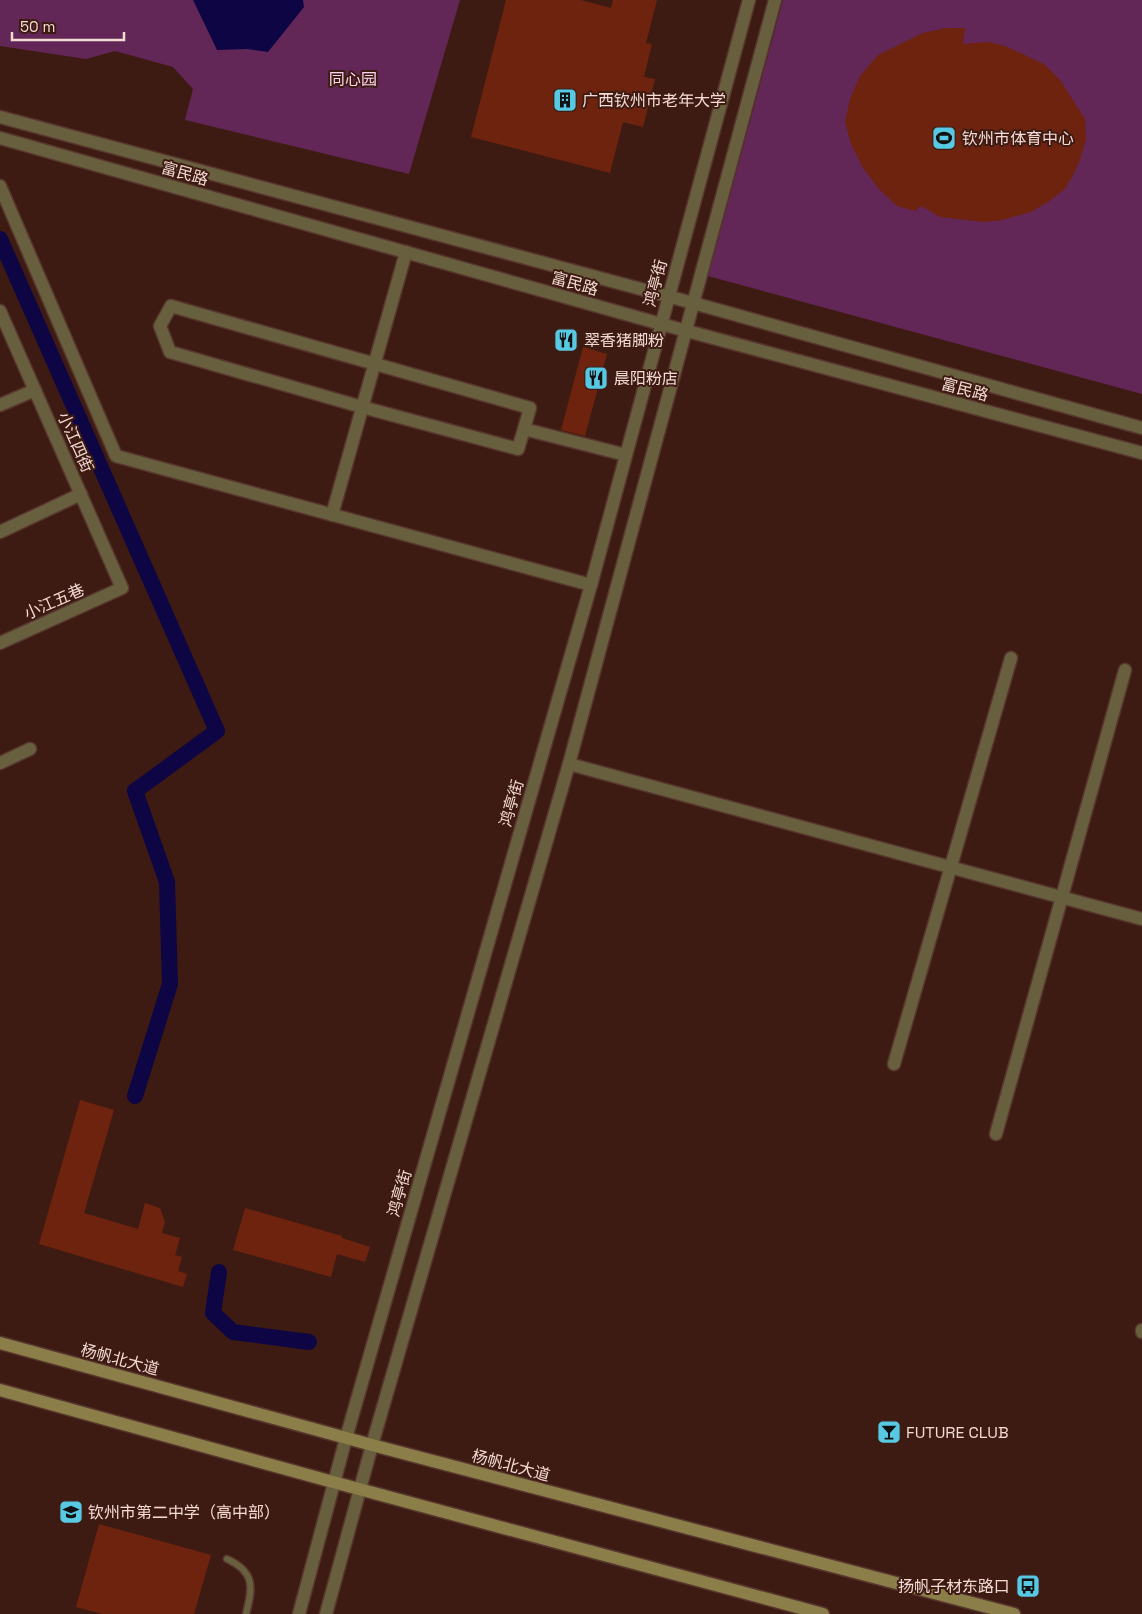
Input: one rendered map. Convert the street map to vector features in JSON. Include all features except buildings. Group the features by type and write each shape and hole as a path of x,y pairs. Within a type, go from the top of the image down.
{"main road":[{"name":"杨帆北大道","path":"0,1343 372,1445 1014,1614"},
{"path":"0,1390 823,1614"}],"street":[{"name":"鸿亭街","path":"299,1614 333,1482 590,585 749,0"},
{"path":"326,1614 372,1445 569,764 775,0"},
{"name":"富民路","path":"0,117 693,303 1142,428"},
{"name":"富民路","path":"0,138 685,331 1142,453"},
{"path":"0,186 116,456 590,585"},
{"path":"332,515 406,252"},
{"path":"171,306 530,408 518,449 362,407 170,352 160,326 171,306"},
{"name":"小江四街","path":"0,311 122,588"},
{"path":"0,405 35,390"},
{"path":"524,429 626,455"},
{"path":"0,532 81,494"},
{"name":"小江五巷","path":"0,643 122,588"},
{"path":"894,1064 1011,658"},
{"path":"996,1134 1125,670"},
{"path":"0,763 30,749"},
{"path":"569,764 1142,919"}],"lane":[{"path":"227,1559 240,1565 250,1582 251,1596 246,1614"}],"green space":[{"name":"同心园","path":"0,0 460,0 409,174 185,120 193,89 173,67 115,51 86,59 0,46"},
{"name":"钦州市体育中心","path":"783,0 1142,0 1142,394 708,276"}],"shaded area":[{"path":"193,0 303,0 304,7 268,52 247,49 217,50"}],"waterway":[{"path":"0,239 217,731 135,791 167,882 170,984 135,1096"},
{"path":"219,1272 213,1313 233,1332 309,1342"}],"place":[{"name":"广西钦州市老年大学","path":"565,100"},
{"name":"钦州市体育中心","path":"944,138"},
{"name":"翠香猪脚粉","path":"566,340"},
{"name":"晨阳粉店","path":"596,378"},
{"name":"FUTURE CLUB","path":"889,1432"},
{"name":"钦州市第二中学（高中部）","path":"71,1512"},
{"name":"扬帆子材东路口","path":"1028,1586"}]}
